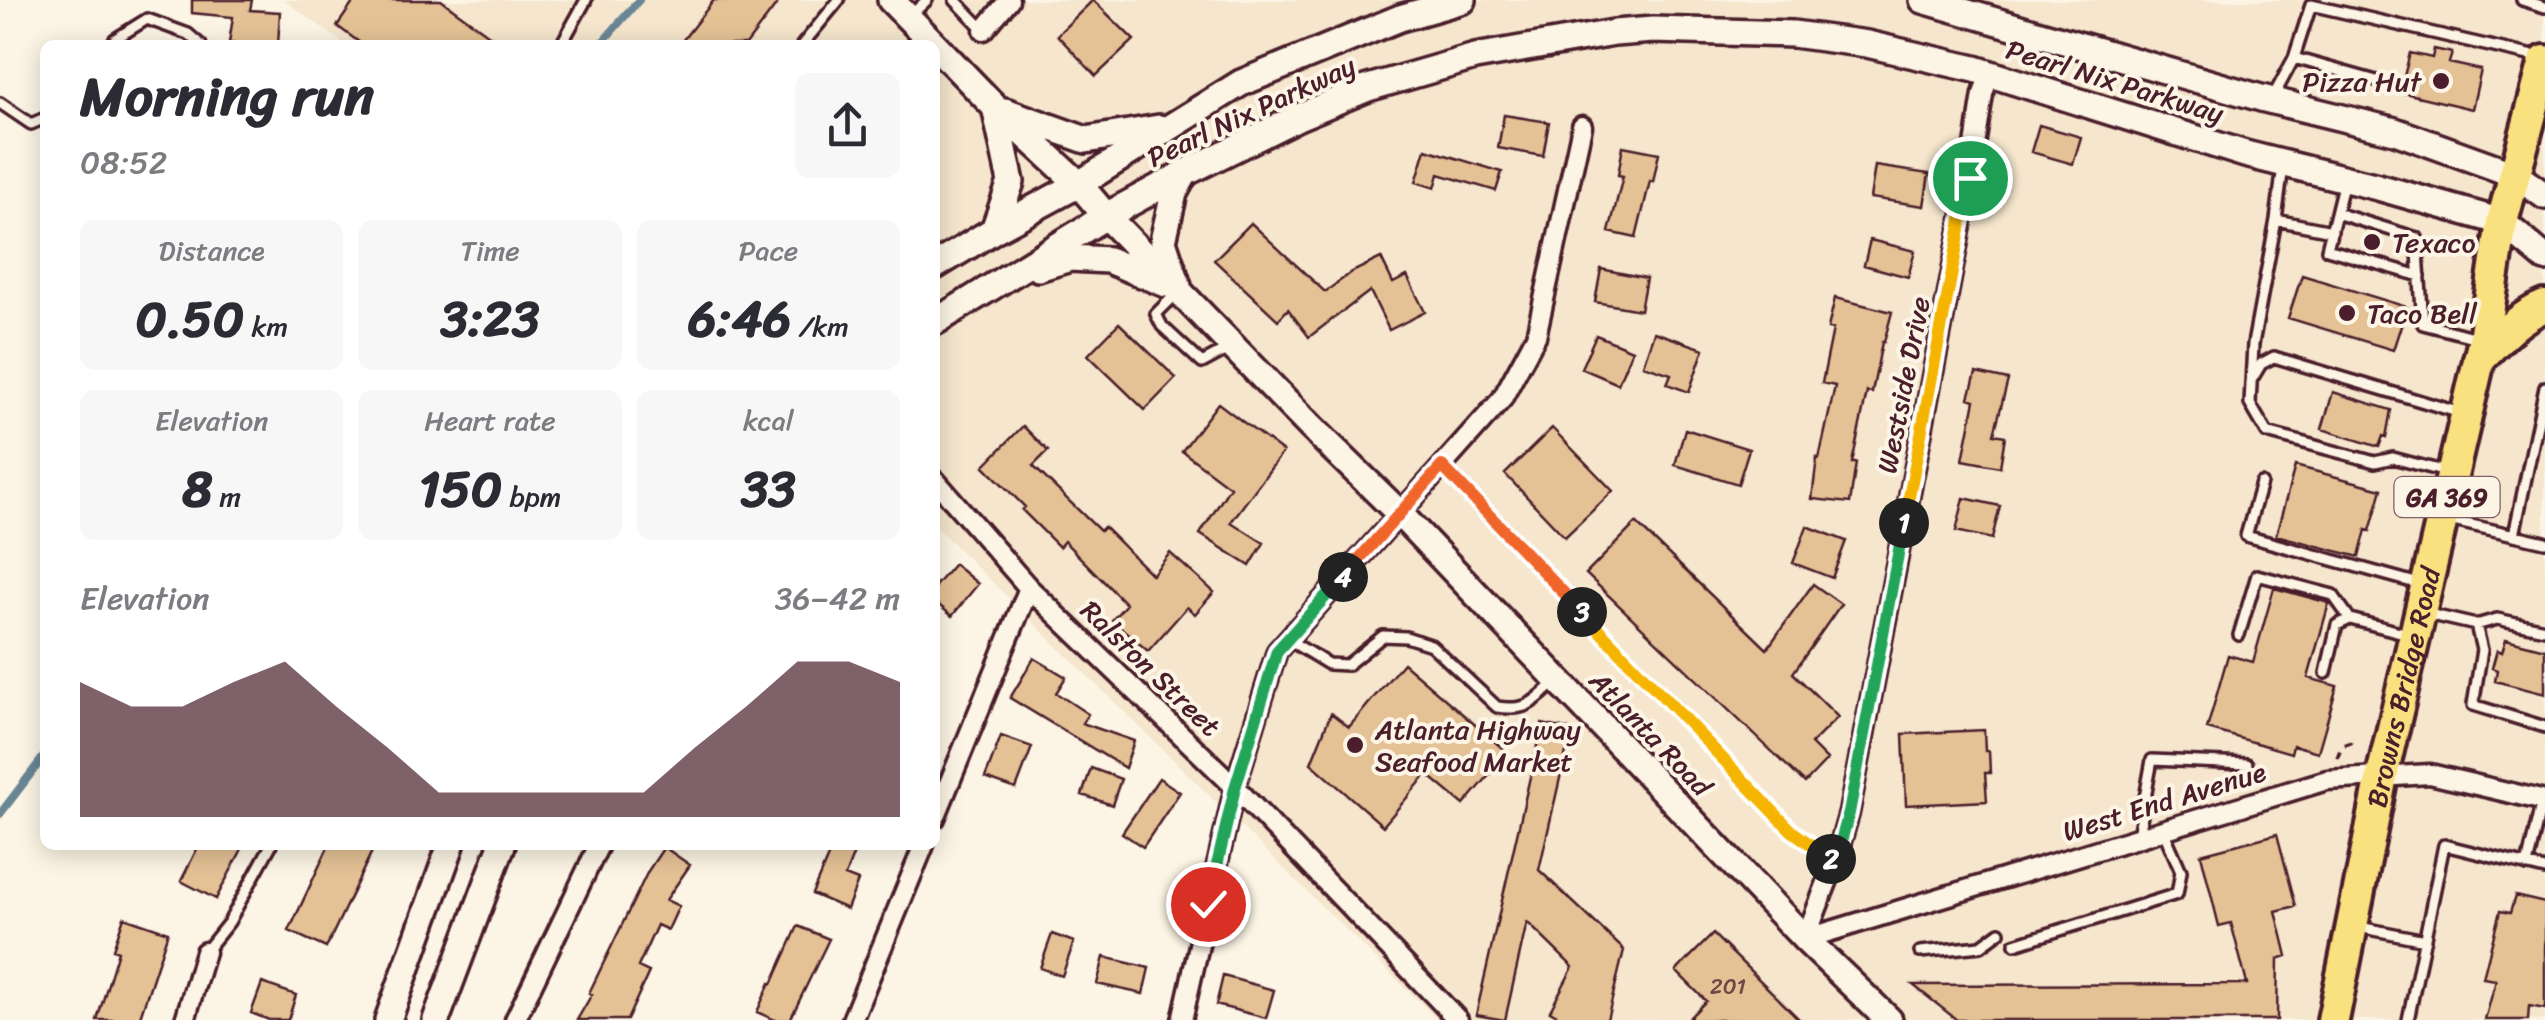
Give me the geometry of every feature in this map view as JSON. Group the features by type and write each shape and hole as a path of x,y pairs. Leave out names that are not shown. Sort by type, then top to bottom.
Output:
{"main road":[{"name":"Pearl Nix Parkway","path":"940,263 1079,184 1241,83 1400,18 1463,0"},
{"name":"Pearl Nix Parkway","path":"1923,0 1990,11 2271,100 2395,131 2514,174 2545,196"},
{"name":"Atlanta Road","path":"909,6 932,40"},
{"name":"Pearl Nix Parkway","path":"940,319 1106,216 1184,173 1298,117 1368,88 1475,57 1653,30 1792,34 1867,44 1990,73 2246,154 2502,222 2545,258"},
{"name":"Atlanta Road","path":"940,50 1079,184 1400,514 1878,1015"},
{"name":"Browns Bridge Road","path":"2333,1020 2382,776 2481,349 2502,222 2545,60"},
{"path":"995,107 1086,140 1169,127"},
{"path":"994,230 1011,182 995,107"},
{"path":"1180,290 1163,241 1174,193 1184,173"},
{"path":"1011,276 1070,258 1108,260 1180,290"},
{"path":"2481,349 2531,311 2545,306"},
{"path":"388,1020 449,850"},
{"path":"436,1020 500,850"}],"street":[{"path":"984,30 1009,0"},
{"name":"Westside Drive","path":"1806,939 1849,813 1990,73"},
{"path":"1182,1020 1235,788 1277,651 1502,399 1536,336 1582,126"},
{"name":"Ralston Street","path":"940,486 1029,588 1235,788 1458,1020"},
{"path":"940,806 1029,588"},
{"name":"West End Avenue","path":"1806,939 2328,780 2430,774 2543,801"},
{"path":"515,1020 597,850"},
{"path":"852,1020 922,850"},
{"path":"184,1020 205,952"}],"lane":[{"path":"564,40 586,0"},
{"path":"806,40 839,0"},
{"path":"955,0 984,30"},
{"path":"2522,0 2545,7"},
{"path":"2271,100 2294,58 2311,5 2545,60"},
{"path":"114,40 147,19 195,40"},
{"path":"2294,58 2380,82"},
{"path":"0,103 31,124 40,120"},
{"path":"2283,163 2252,344 2250,404 2267,433 2375,462 2393,458 2452,474"},
{"path":"2345,178 2327,248 2420,276"},
{"path":"2336,213 2416,238 2423,324 2481,349"},
{"path":"2276,220 2332,230"},
{"path":"1180,290 1156,314 1162,326 1202,363 1233,346"},
{"path":"2251,382 2261,364 2274,358 2466,415"},
{"path":"2514,535 2545,387"},
{"path":"1442,466 1792,831 1835,862"},
{"path":"2261,483 2246,536 2420,612 2476,625 2497,619 2545,630"},
{"path":"2442,519 2545,542"},
{"path":"2239,635 2258,575 2334,595 2350,619"},
{"path":"2326,673 2337,625 2350,619 2420,612"},
{"path":"2476,625 2482,650 2472,705 2545,728"},
{"path":"1287,639 1328,664 1347,666 1384,636 1406,636 1431,645 1498,707 1523,708 1558,680"},
{"path":"2138,836 2152,760 2247,764"},
{"path":"2526,866 2543,801"},
{"path":"2015,944 2176,894 2181,871 2163,829"},
{"path":"2408,1020 2444,845 2545,870"},
{"path":"205,952 229,922 269,850"},
{"path":"2353,926 2425,940"},
{"path":"1920,952 1981,946 2000,932"}],"path":[{"path":"2337,758 2342,746 2355,742"}],"shaded area":[{"path":"284,0 2545,0 2545,1020 1438,1020 940,531 940,40 339,40"}],"building":[{"path":"192,0 252,0 250,10 280,12 278,40 229,40 233,17 192,13"},
{"path":"355,0 441,0 496,40 356,40 337,26"},
{"path":"714,0 780,0 750,40 683,40"},
{"path":"1093,0 1134,40 1096,76 1057,35"},
{"name":"Pizza Hut","path":"2434,49 2452,53 2449,63 2481,70 2472,109 2400,92 2410,53 2432,58"},
{"path":"1504,115 1549,122 1543,156 1498,148"},
{"path":"2039,125 2081,137 2073,164 2031,152"},
{"path":"1623,146 1659,153 1636,238 1609,232 1623,176 1618,175"},
{"path":"1426,149 1502,172 1496,191 1439,174 1435,188 1416,182"},
{"path":"1875,166 1929,174 1924,206 1870,198"},
{"path":"1251,223 1325,292 1352,272 1381,258 1393,283 1407,276 1425,312 1389,330 1370,291 1309,337 1288,309 1278,320 1214,260"},
{"path":"1870,240 1915,251 1908,277 1864,265"},
{"path":"1601,269 1646,278 1640,310 1595,302"},
{"name":"Taco Bell","path":"2302,275 2407,307 2393,350 2288,318"},
{"path":"1835,298 1892,312 1872,393 1867,392 1852,463 1856,463 1850,503 1812,499 1817,458 1835,386 1822,383"},
{"path":"1119,323 1176,378 1145,410 1088,355"},
{"path":"1654,332 1704,349 1689,392 1667,384 1671,374 1643,365"},
{"path":"1596,335 1632,350 1618,384 1581,368"},
{"path":"1976,373 2008,380 1994,434 2005,436 2000,467 1963,460 1975,400 1969,398"},
{"path":"2333,392 2391,410 2386,437 2383,436 2379,447 2322,429"},
{"path":"1218,403 1283,452 1231,522 1264,543 1250,566 1200,534 1230,487 1182,451"},
{"path":"1023,426 1048,451 1033,466 1100,531 1104,527 1152,575 1170,553 1214,592 1195,614 1187,607 1148,651 1112,620 1126,604 1064,541 1059,547 984,466"},
{"path":"1552,428 1613,491 1565,537 1505,474"},
{"path":"1685,429 1749,449 1738,484 1675,465"},
{"path":"2295,466 2382,489 2359,557 2276,535"},
{"path":"1964,498 2000,506 1992,539 1956,531"},
{"path":"1636,523 1767,649 1813,584 1841,604 1793,673 1838,717 1811,744 1827,760 1805,783 1586,574"},
{"path":"1807,526 1846,541 1832,578 1793,563"},
{"path":"954,564 978,584 952,616 940,606 940,580"},
{"path":"2274,588 2329,603 2308,678 2337,686 2318,752 2293,745 2291,753 2207,729 2228,655 2253,662"},
{"path":"2506,639 2545,649 2545,694 2495,681 2497,670 2492,668 2497,650 2502,652"},
{"path":"1034,658 1066,677 1056,693 1088,714 1082,723 1134,741 1125,768 1010,698"},
{"path":"1403,663 1508,753 1464,805 1427,774 1383,826 1311,763 1331,713 1349,727"},
{"path":"1542,724 1571,730 1539,870 1624,950 1607,1020 1566,1020 1550,1011 1573,967 1527,922 1505,1020 1476,1015"},
{"path":"1984,730 1990,773 1985,773 1987,801 1906,805 1903,734"},
{"path":"1001,736 1032,747 1016,789 985,778"},
{"path":"1091,768 1121,779 1112,805 1082,795"},
{"path":"1159,778 1180,792 1143,847 1122,833"},
{"path":"2277,834 2296,906 2276,911 2287,956 2278,959 2277,1020 1957,1020 1913,985 2247,984 2231,923 2219,926 2201,854"},
{"path":"196,850 241,850 216,899 181,881"},
{"path":"327,850 373,850 326,948 289,931"},
{"path":"662,850 690,865 666,900 679,906 668,930 657,925 638,967 649,972 627,1020 577,1020 592,994 589,993"},
{"path":"831,850 855,850 845,876 858,881 847,909 812,894"},
{"path":"2515,896 2545,903 2545,1009 2529,1006 2528,1020 2485,1020 2496,980 2483,978 2500,911 2510,913"},
{"path":"124,917 168,932 139,1020 97,1020 118,951 113,949"},
{"path":"798,926 829,939 790,1020 775,1020 757,1012"},
{"path":"1052,934 1074,942 1062,976 1040,968"},
{"path":"1713,934 1800,1020 1687,1020 1706,1001 1676,971"},
{"path":"1104,957 1149,968 1143,994 1097,984"},
{"path":"1223,976 1274,990 1266,1018 1216,1005"},
{"path":"262,983 296,995 288,1020 269,1020 251,1013"}],"waterway":[{"path":"604,40 639,0"},
{"path":"0,814 40,762"}],"place":[{"name":"Pizza Hut","path":"2441,81"},
{"name":"Texaco","path":"2372,242"},
{"name":"Taco Bell","path":"2347,313"},
{"name":"Atlanta Highway Seafood Market","path":"1355,745"}],"route":[{"path":"1208,904 1235,788 1277,651 1442,466 1792,831 1835,862 1849,813 1970,178"}]}
